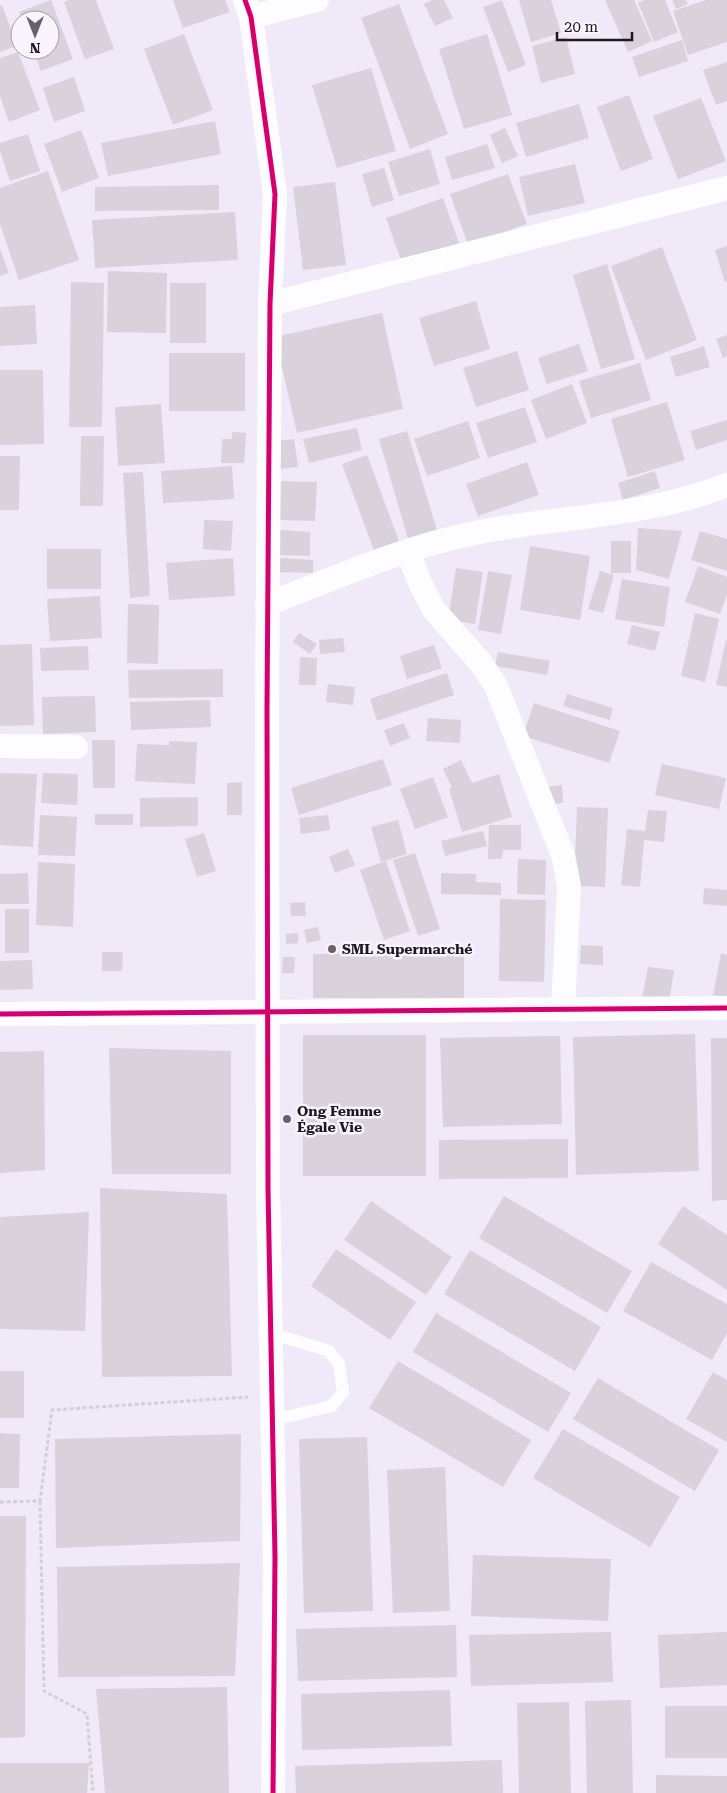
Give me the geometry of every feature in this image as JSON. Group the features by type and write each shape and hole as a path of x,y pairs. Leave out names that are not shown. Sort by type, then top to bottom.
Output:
{"street":[{"path":"273,1793 275,1557 273,1396 270,1333 268,604 270,304 275,194 248,8 317,0"},
{"path":"270,304 727,188"},
{"path":"268,604 408,552 455,537 506,527 655,508 693,499 727,485"},
{"path":"408,552 420,583 434,610 480,662 494,684 564,855 569,886 564,1010"},
{"path":"0,746 76,747"},
{"path":"0,1014 727,1008"}],"lane":[{"path":"270,1333 329,1351 339,1364 343,1392 332,1406 273,1420"}],"path":[{"path":"92,1793 87,1714 44,1691 40,1501 52,1410 273,1396"},
{"path":"0,1502 40,1501"}],"building":[{"path":"51,0 55,10 24,10"},
{"path":"69,0 96,0 114,49 85,59 64,2"},
{"path":"173,0 225,0 230,12 183,28"},
{"path":"432,0 444,0 453,18 435,26 424,4"},
{"path":"502,0 526,65 508,72 483,7"},
{"path":"519,0 551,0 561,33 531,42"},
{"path":"605,0 634,0 652,41 628,52"},
{"path":"644,0 665,0 678,32 654,42 638,3"},
{"path":"672,0 686,0 688,4 676,9"},
{"path":"706,0 727,0 727,42 688,55 673,11"},
{"path":"399,4 448,134 410,149 361,18"},
{"path":"2,5 10,27 10,48 0,52 0,6"},
{"path":"60,24 73,59 41,71 37,60 60,60"},
{"path":"184,34 213,110 173,125 144,49"},
{"path":"487,34 512,115 464,129 439,49"},
{"path":"566,37 575,74 541,83 532,46"},
{"path":"682,40 688,61 639,77 632,57"},
{"path":"10,55 10,60 21,60 40,110 9,122 0,96 0,58"},
{"path":"727,62 727,101 716,105 703,70"},
{"path":"371,68 396,151 337,168 312,85"},
{"path":"74,77 85,111 54,122 43,88"},
{"path":"629,95 653,159 621,171 597,107"},
{"path":"701,98 726,161 678,179 653,116"},
{"path":"579,104 589,138 526,157 516,123"},
{"path":"215,121 221,154 108,176 101,143"},
{"path":"505,128 518,156 502,163 490,135"},
{"path":"81,130 99,178 62,192 44,144"},
{"path":"28,134 40,171 10,181 0,151 0,143"},
{"path":"487,144 495,168 452,180 445,157"},
{"path":"430,149 440,184 399,196 388,162"},
{"path":"575,164 585,203 528,216 519,177"},
{"path":"384,168 394,200 372,207 362,174"},
{"path":"48,171 79,260 19,280 0,224 0,188"},
{"path":"508,174 527,224 468,245 450,194"},
{"path":"335,182 346,265 303,270 293,187"},
{"path":"219,185 219,210 95,211 95,187"},
{"path":"443,198 459,243 402,263 386,218"},
{"path":"235,212 238,260 95,268 92,220"},
{"path":"727,246 727,282 725,282 715,250"},
{"path":"662,247 697,340 646,360 611,266"},
{"path":"0,249 9,273 0,276"},
{"path":"607,264 635,359 601,369 573,275"},
{"path":"108,271 167,273 166,333 107,332"},
{"path":"71,282 104,283 102,427 69,427"},
{"path":"170,283 206,283 206,343 170,343"},
{"path":"476,301 490,349 434,366 419,318"},
{"path":"35,305 37,344 0,346 0,307"},
{"path":"382,313 403,409 297,433 275,337"},
{"path":"727,335 727,356 723,358 716,339"},
{"path":"579,344 588,371 547,384 538,358"},
{"path":"704,346 710,367 676,377 670,357"},
{"path":"517,351 529,390 476,407 463,368"},
{"path":"169,353 245,353 245,411 169,411"},
{"path":"640,363 651,400 591,418 579,381"},
{"path":"0,370 43,370 44,444 0,445"},
{"path":"572,384 587,423 546,439 531,400"},
{"path":"667,402 685,460 628,477 611,419"},
{"path":"161,404 165,463 118,466 115,407"},
{"path":"525,407 537,442 488,458 476,423"},
{"path":"727,420 727,440 696,450 690,431"},
{"path":"468,421 480,458 427,476 414,439"},
{"path":"357,428 362,450 309,463 303,439"},
{"path":"407,431 437,530 408,539 379,439"},
{"path":"232,432 246,433 244,463 221,463 222,439 232,439"},
{"path":"81,436 104,436 103,506 80,506"},
{"path":"294,439 298,467 279,469 277,441"},
{"path":"367,455 400,544 375,553 342,464"},
{"path":"0,456 20,456 19,510 0,510"},
{"path":"527,462 539,495 478,516 466,484"},
{"path":"232,466 234,499 163,503 161,471"},
{"path":"655,471 660,488 623,500 618,483"},
{"path":"143,472 150,596 130,598 123,473"},
{"path":"281,481 317,482 315,521 279,520"},
{"path":"204,520 233,521 231,551 203,549"},
{"path":"638,528 682,531 669,579 636,570"},
{"path":"280,530 310,532 310,556 279,555"},
{"path":"700,531 727,539 727,571 691,560"},
{"path":"611,541 631,541 631,573 611,573"},
{"path":"530,546 590,556 580,620 520,610"},
{"path":"47,549 101,549 101,589 47,589"},
{"path":"233,558 235,596 169,600 166,563"},
{"path":"279,558 313,560 313,573 279,572"},
{"path":"698,566 727,577 727,594 720,614 685,602"},
{"path":"456,568 483,572 475,624 448,620"},
{"path":"488,571 512,575 501,634 478,630"},
{"path":"600,571 614,575 603,613 588,609"},
{"path":"622,579 670,587 664,627 615,619"},
{"path":"100,596 102,638 50,641 47,599"},
{"path":"128,604 159,605 158,664 127,663"},
{"path":"695,613 719,619 705,682 681,676"},
{"path":"632,625 660,632 655,651 627,644"},
{"path":"299,633 317,644 310,654 293,642"},
{"path":"343,638 345,652 320,654 319,640"},
{"path":"727,641 727,687 716,685"},
{"path":"32,644 34,725 0,726 0,645"},
{"path":"434,645 442,668 407,679 400,656"},
{"path":"88,646 89,670 41,671 40,648"},
{"path":"498,652 550,661 547,675 495,666"},
{"path":"300,657 317,658 316,685 299,685"},
{"path":"223,669 223,697 129,698 128,670"},
{"path":"447,673 454,695 377,721 370,699"},
{"path":"328,684 355,687 353,705 326,702"},
{"path":"567,694 613,708 610,720 563,706"},
{"path":"95,696 96,732 43,734 42,697"},
{"path":"210,700 211,727 131,730 130,702"},
{"path":"534,703 620,731 609,763 523,736"},
{"path":"428,718 461,720 460,743 426,741"},
{"path":"404,723 410,738 390,746 384,730"},
{"path":"92,740 115,740 115,788 93,788"},
{"path":"169,741 197,742 195,784 135,781 137,744 169,745"},
{"path":"383,759 392,785 299,815 291,788"},
{"path":"461,760 472,783 499,774 512,817 462,832 449,789 452,788 443,769"},
{"path":"662,764 726,778 719,809 655,795"},
{"path":"0,773 37,774 33,847 0,845"},
{"path":"43,773 78,774 77,805 41,803"},
{"path":"433,777 448,817 415,829 400,789"},
{"path":"242,782 242,815 227,815 227,783"},
{"path":"562,785 563,803 544,805 543,787"},
{"path":"198,797 198,826 140,827 140,798"},
{"path":"577,807 608,808 605,887 574,886"},
{"path":"648,810 667,811 664,842 644,840 640,887 621,885 627,829 645,831"},
{"path":"95,814 133,814 133,825 95,825"},
{"path":"40,815 77,817 75,856 38,855"},
{"path":"328,815 330,830 301,834 299,818"},
{"path":"398,820 407,854 381,862 371,827"},
{"path":"489,825 521,825 521,850 503,850 502,859 488,859"},
{"path":"483,831 487,846 445,856 441,841"},
{"path":"204,833 216,871 197,877 185,839"},
{"path":"348,849 355,865 335,873 329,857"},
{"path":"415,853 440,929 418,936 393,860"},
{"path":"518,859 546,860 545,895 517,894"},
{"path":"386,861 410,931 384,940 360,870"},
{"path":"38,862 75,864 73,927 36,925"},
{"path":"28,873 29,904 0,904 0,874"},
{"path":"441,873 476,874 476,882 501,883 501,895 441,894"},
{"path":"704,888 727,890 727,906 703,904"},
{"path":"500,899 546,900 544,982 499,981"},
{"path":"305,902 306,916 291,916 290,903"},
{"path":"5,909 29,909 29,953 5,953"},
{"path":"318,927 321,940 307,943 304,930"},
{"path":"298,933 298,943 286,944 286,934"},
{"path":"581,945 603,946 603,965 580,964"},
{"path":"102,952 123,952 122,971 102,971"},
{"path":"721,953 727,955 727,998 713,995"},
{"path":"313,954 464,954 464,998 313,998"},
{"path":"283,957 295,957 294,973 282,973"},
{"path":"32,960 33,989 0,990 0,961"},
{"path":"648,967 674,970 669,1003 642,999"},
{"path":"695,1034 699,1171 576,1175 573,1037"},
{"path":"303,1035 426,1035 426,1176 303,1176"},
{"path":"560,1036 562,1124 443,1127 440,1038"},
{"path":"711,1038 727,1038 727,1200 712,1201"},
{"path":"109,1048 231,1051 231,1174 112,1174"},
{"path":"44,1051 45,1170 0,1173 0,1052"},
{"path":"568,1139 568,1178 439,1179 439,1140"},
{"path":"100,1188 227,1194 232,1376 102,1377"},
{"path":"504,1196 632,1271 607,1313 479,1238"},
{"path":"371,1201 452,1257 426,1295 344,1240"},
{"path":"683,1206 727,1235 727,1290 658,1244"},
{"path":"89,1212 85,1331 0,1329 0,1217"},
{"path":"336,1249 416,1302 390,1340 311,1286"},
{"path":"470,1250 601,1327 575,1371 444,1294"},
{"path":"651,1262 727,1304 727,1333 712,1360 623,1311"},
{"path":"436,1313 571,1393 548,1432 413,1352"},
{"path":"398,1361 531,1440 503,1487 369,1408"},
{"path":"0,1371 24,1371 24,1418 0,1418"},
{"path":"713,1372 727,1380 727,1442 686,1419"},
{"path":"598,1378 719,1450 695,1491 573,1419"},
{"path":"563,1429 680,1497 650,1547 533,1478"},
{"path":"0,1433 20,1434 19,1488 0,1488"},
{"path":"241,1434 240,1541 56,1548 55,1439"},
{"path":"367,1437 373,1611 304,1613 299,1439"},
{"path":"445,1467 450,1611 393,1613 387,1470"},
{"path":"0,1516 26,1516 25,1737 0,1738"},
{"path":"473,1555 611,1559 608,1621 471,1616"},
{"path":"240,1563 235,1676 58,1677 57,1567"},
{"path":"456,1625 457,1677 298,1681 296,1629"},
{"path":"611,1632 613,1682 471,1686 469,1635"},
{"path":"727,1632 727,1685 660,1688 658,1635"},
{"path":"227,1687 229,1793 105,1793 96,1689"},
{"path":"450,1690 452,1746 302,1750 301,1694"},
{"path":"631,1700 633,1793 587,1793 585,1701"},
{"path":"569,1702 571,1793 519,1793 517,1703"},
{"path":"665,1706 727,1706 727,1758 665,1758"},
{"path":"502,1760 503,1793 296,1793 295,1766"},
{"path":"0,1763 89,1763 87,1793 0,1793"},
{"path":"656,1775 727,1776 727,1793 656,1793"}],"cycle path":[{"path":"245,0 251,17 275,194 270,304 267,709 268,1188 275,1557 273,1793"},
{"path":"0,1014 727,1008"}],"place":[{"name":"SML Supermarché","path":"332,949"},
{"name":"Ong Femme Égale Vie","path":"287,1119"}]}
